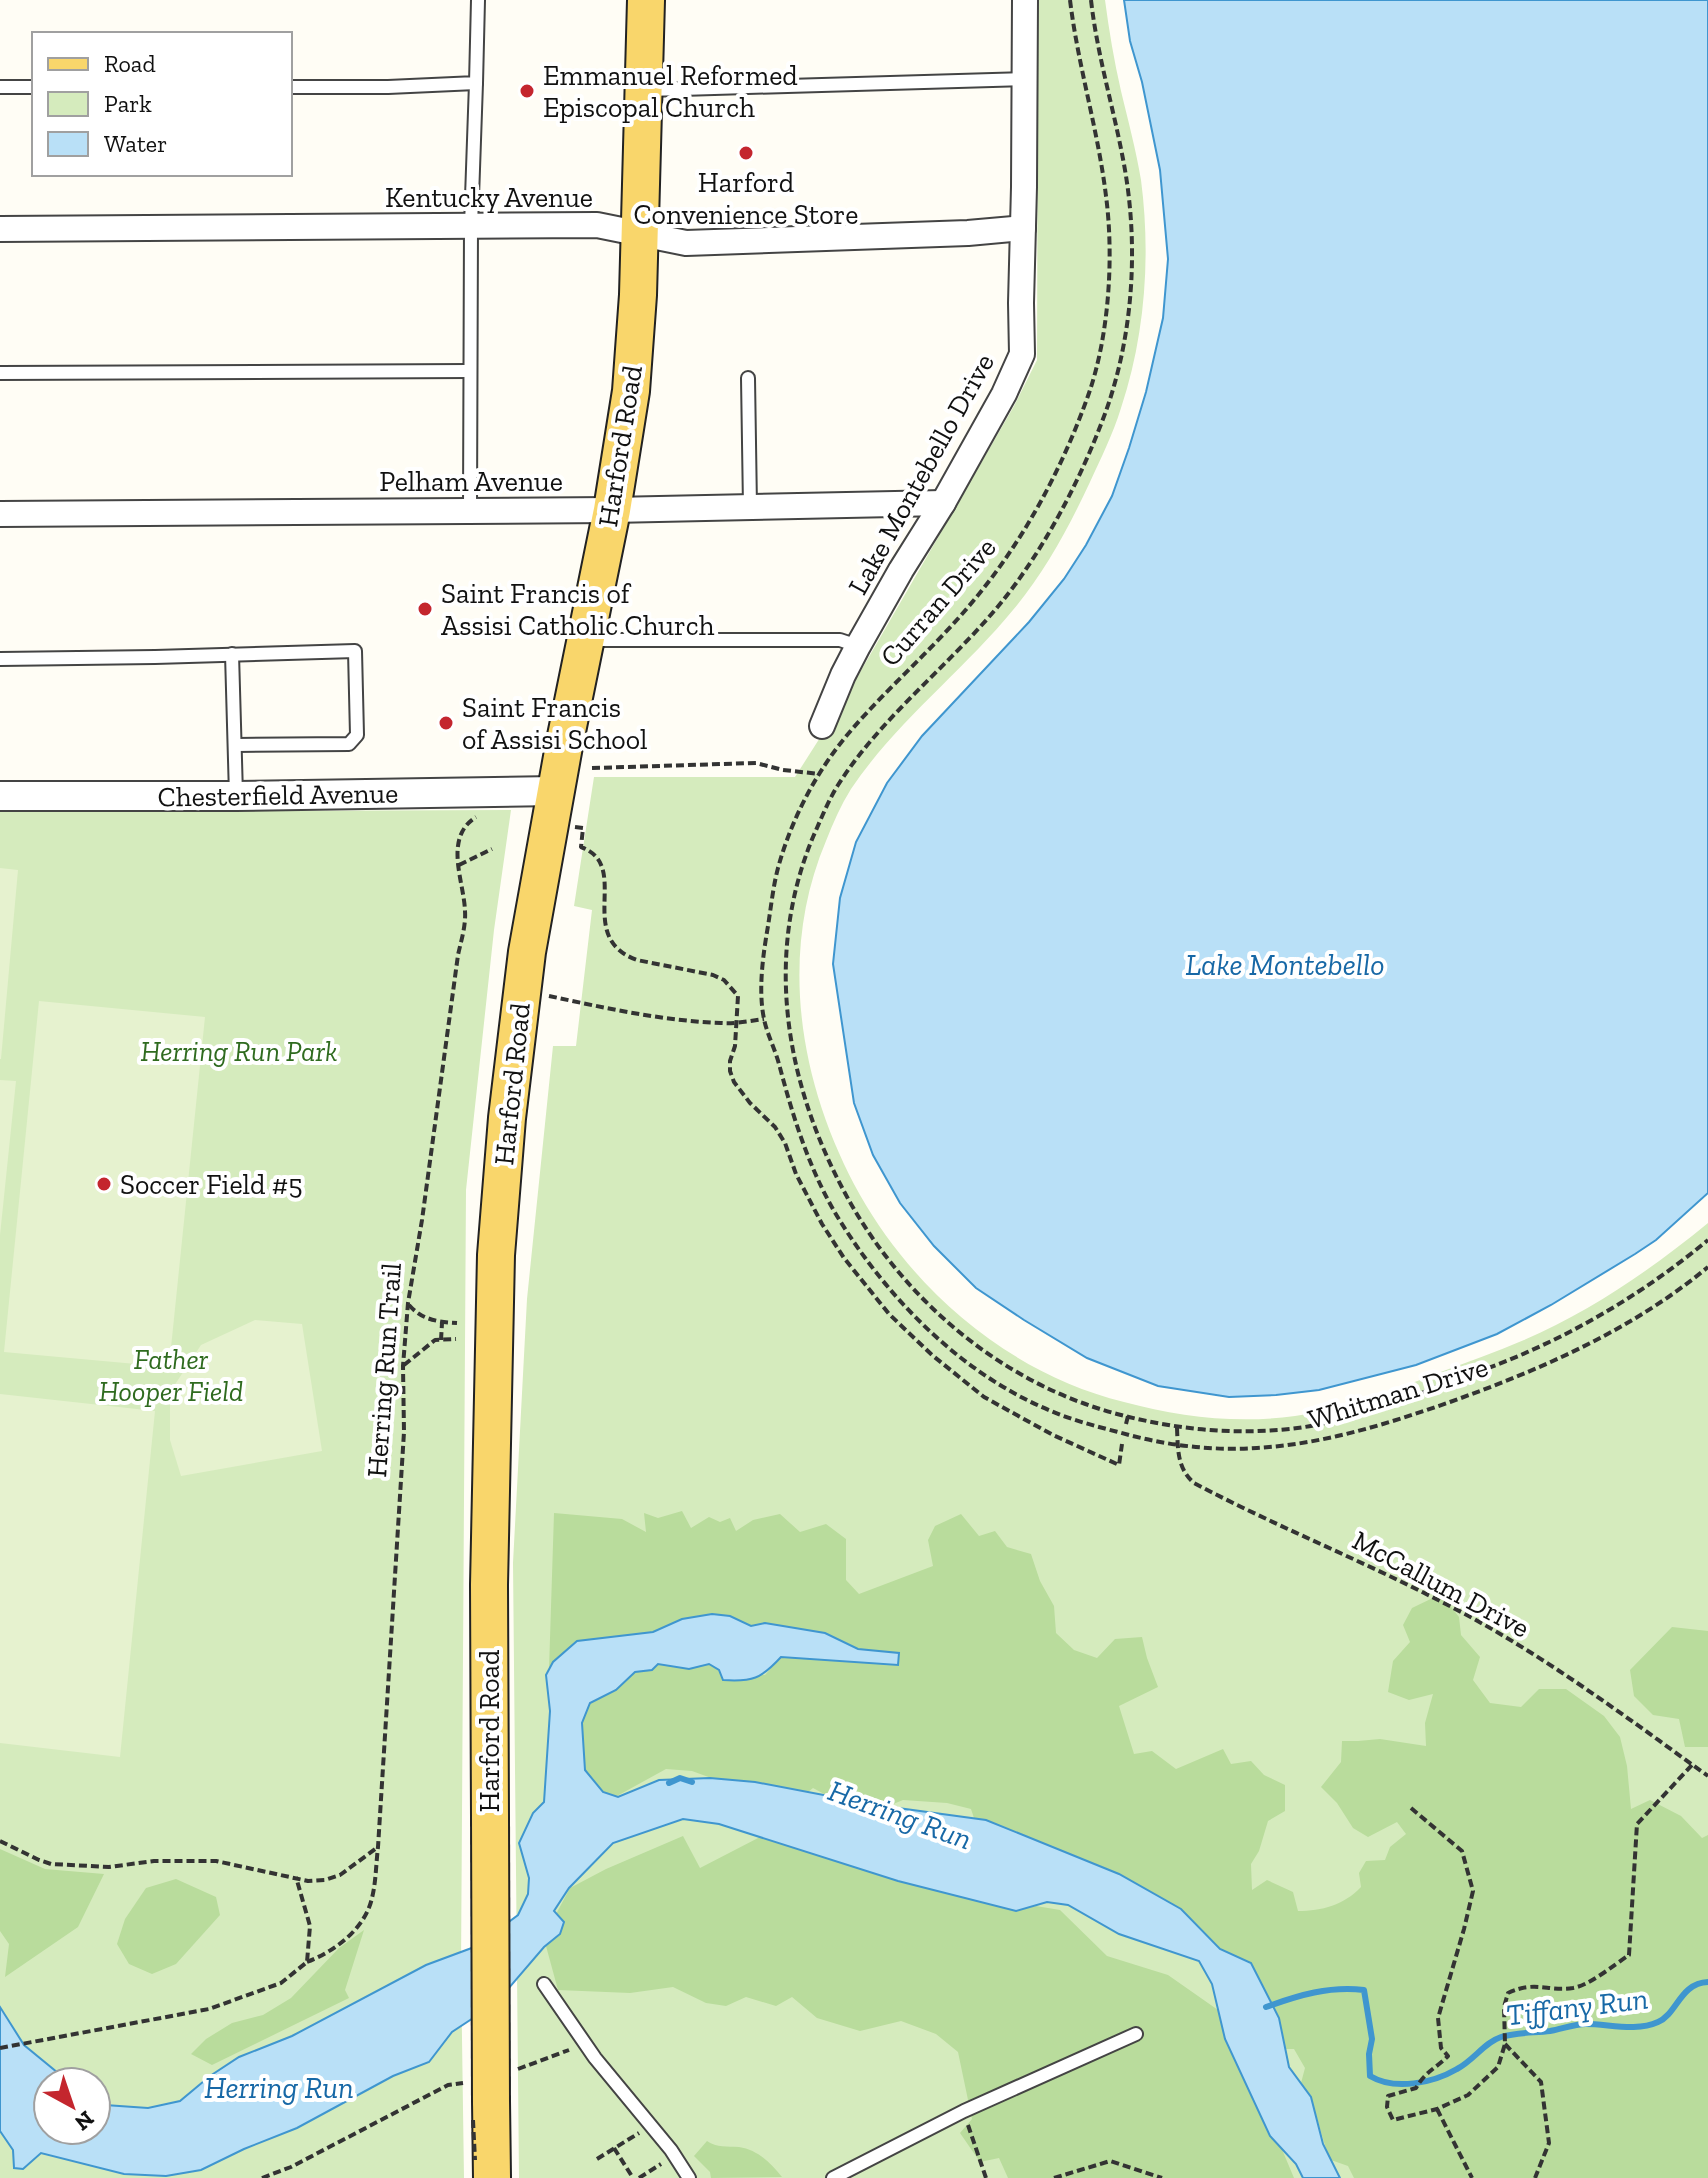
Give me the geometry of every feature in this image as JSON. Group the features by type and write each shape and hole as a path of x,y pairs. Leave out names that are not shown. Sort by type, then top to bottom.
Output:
{"main road":[{"name":"Harford Road","path":"491,2169 489,1585 496,1255 507,1118 522,990 555,791 612,510 631,391 638,295 646,0"}],"street":[{"name":"Lake Montebello Drive","path":"822,726 858,646 943,503 1004,394 1022,354 1025,0"},
{"name":"Kentucky Avenue","path":"0,229 597,225 686,243 968,233 1023,228"},
{"name":"Pelham Avenue","path":"0,514 612,510 943,503"},
{"name":"Chesterfield Avenue","path":"0,796 555,791"}],"lane":[{"path":"470,511 471,226 478,0"},
{"path":"644,90 1024,79"},
{"path":"292,87 476,83"},
{"path":"0,87 32,87"},
{"path":"0,373 470,371"},
{"path":"748,378 750,507"},
{"path":"585,640 840,640 858,646"},
{"path":"0,659 355,651 357,735 349,744 236,745"},
{"path":"232,654 236,796"},
{"path":"544,1984 595,2058 689,2178"},
{"path":"833,2178 964,2111 1136,2034"}],"path":[{"name":"Curran Drive","path":"820,774 863,717 968,607 1013,548 1058,468 1091,387 1105,319 1109,276 1108,203 1070,0"},
{"path":"1091,0 1123,159 1130,213 1128,312 1123,350 1108,406 1062,508 1013,587 989,617 891,718 851,767 827,806 794,894 786,950 790,1035 812,1120 844,1192 882,1252 944,1319 1003,1365 1058,1394 1128,1416 1177,1427 1214,1431 1296,1429 1388,1405 1530,1351 1650,1284 1708,1240"},
{"path":"522,990 630,1012 724,1024 764,1019 762,973 775,880 801,808 820,774 756,763 592,768"},
{"name":"Herring Run Trail","path":"0,2048 209,2009 263,1991 281,1983 307,1962 328,1954 365,1918 372,1898 378,1847 404,1432 403,1366 408,1303 464,928 458,847 465,825 483,815"},
{"path":"583,828 581,847 592,851 603,866 605,926 613,943 628,957 637,960 713,975 724,980 740,999 735,1046 730,1061 734,1082 775,1127 822,1224 844,1258 889,1314 932,1355 984,1397 1053,1435 1119,1465 1122,1444"},
{"path":"458,865 492,849"},
{"name":"Whitman Drive","path":"764,1019 807,1155 829,1201 886,1286 959,1355 992,1379 1039,1405 1124,1434 1213,1449 1257,1448 1337,1437 1494,1386 1600,1339 1653,1307 1708,1267"},
{"path":"408,1303 417,1314 442,1323 457,1323"},
{"path":"441,1340 442,1323"},
{"path":"403,1366 435,1340 456,1339"},
{"path":"1126,1424 1128,1416"},
{"name":"McCallum Drive","path":"1177,1427 1182,1469 1194,1483 1443,1602 1545,1662 1708,1776"},
{"path":"1411,1808 1462,1851 1473,1891 1438,2018 1441,2048 1448,2056 1436,2068 1425,2073 1416,2088 1388,2096 1387,2107 1393,2120 1437,2109 1468,2095 1498,2067 1505,2044 1504,2007 1508,1993 1524,1986 1574,1988 1601,1975 1629,1955 1637,1824 1692,1765"},
{"path":"0,1841 51,1864 109,1867 154,1861 216,1861 308,1881 340,1875 378,1847"},
{"path":"296,1877 310,1926 307,1962"},
{"path":"1505,2044 1541,2082 1549,2143 1535,2178"},
{"path":"521,2068 568,2050 595,2058"},
{"path":"262,2178 291,2167 422,2099"},
{"path":"1437,2109 1472,2178"},
{"path":"964,2111 986,2178"},
{"path":"597,2159 651,2126"},
{"path":"614,2148 633,2178"},
{"path":"639,2178 674,2155"},
{"path":"1054,2178 1110,2161 1162,2178"}],"green space":[{"path":"1038,0 1105,0 1116,68 1139,169 1144,209 1144,296 1136,353 1111,437 1074,516 1046,565 993,633 888,741 847,795 837,814 811,885 802,930 799,976 802,1021 822,1110 839,1154 883,1231 910,1266 971,1326 1006,1351 1083,1389 1124,1402 1187,1415 1230,1419 1295,1416 1350,1404 1403,1386 1549,1329 1643,1273 1708,1223 1708,2178 519,2178 513,1563 527,1299 553,1046 576,1046 592,910 574,906 594,777 795,777 844,700 1014,406 1037,360"},
{"name":"Herring Run Park","path":"511,810 494,930 466,1190 461,1968 464,2178 0,2178 0,812"},
{"path":"0,868 18,870 1,1059 0,1059"},
{"name":"Soccer Field #5","path":"39,1001 205,1017 169,1367 4,1352"},
{"path":"0,1080 16,1081 0,1235"},
{"path":"255,1320 302,1324 322,1451 181,1476 170,1440 170,1392 201,1345"},
{"path":"0,1394 155,1411 120,1757 0,1743"},
{"path":"682,1511 691,1528 709,1517 720,1522 730,1518 736,1531 753,1520 780,1514 800,1532 826,1524 846,1539 846,1580 859,1594 933,1566 928,1540 935,1526 961,1514 979,1536 995,1531 1007,1547 1031,1554 1040,1581 1054,1606 1056,1633 1074,1650 1097,1658 1115,1639 1142,1637 1158,1687 1119,1706 1134,1754 1152,1751 1176,1769 1223,1749 1231,1764 1251,1761 1264,1775 1285,1785 1285,1811 1268,1821 1259,1851 1251,1864 1252,1890 1267,1880 1293,1892 1298,1911 1340,1903 1361,1887 1359,1873 1366,1861 1385,1860 1390,1847 1406,1834 1397,1822 1368,1837 1353,1828 1337,1803 1321,1787 1341,1762 1342,1741 1380,1739 1426,1746 1425,1723 1433,1694 1409,1700 1388,1692 1393,1661 1410,1642 1403,1625 1412,1608 1441,1594 1459,1617 1461,1635 1480,1657 1473,1680 1490,1703 1521,1707 1539,1689 1566,1689 1604,1716 1620,1737 1627,1766 1631,1809 1650,1800 1681,1816 1702,1838 1708,1835 1708,2178 1354,2178 1348,2166 1331,2160 1311,2101 1301,2083 1305,2068 1294,2049 1285,2049 1279,2017 1251,1963 1220,1949 1181,1909 986,1820 974,1818 971,1809 947,1803 903,1800 886,1807 826,1795 813,1788 808,1792 666,1769 617,1796 604,1792 585,1770 582,1723 590,1703 616,1690 635,1672 652,1670 658,1664 689,1669 709,1664 719,1670 765,1675 781,1657 898,1665 899,1653 858,1649 825,1633 765,1623 751,1626 730,1616 682,1619 653,1632 577,1641 549,1670 554,1513 622,1519 646,1532 644,1513 658,1518"},
{"path":"1672,1627 1708,1631 1708,1747 1685,1747 1679,1719 1653,1715 1634,1696 1630,1670"},
{"path":"683,1836 700,1868 760,1837 898,1881 1015,1911 1036,1906 1060,1910 1107,1956 1168,1975 1218,2010 1225,2039 1294,2178 1008,2178 999,2158 980,2162 960,2133 972,2119 958,2052 936,2034 901,2021 860,2031 817,2018 792,1997 776,2006 746,1997 726,2006 706,2003 673,1987 630,1993 558,1990 546,1946 560,1934 564,1922 556,1914 570,1888"},
{"path":"0,1849 45,1869 104,1874 78,1927 5,1977 9,1944 0,1931"},
{"path":"176,1879 216,1897 220,1915 176,1964 152,1974 129,1964 117,1944 125,1919 146,1888"},
{"path":"364,1930 345,1990 349,1998 212,2065 191,2054 206,2039 232,2023 263,2015 291,1998 339,1948"},
{"path":"707,2141 718,2146 752,2151 769,2162 782,2177 711,2178 710,2172 694,2156"}],"water":[{"name":"Lake Montebello","path":"1124,0 1708,0 1708,1193 1656,1240 1551,1305 1497,1334 1416,1365 1319,1390 1229,1397 1158,1386 1087,1358 976,1288 934,1246 900,1203 873,1155 854,1103 833,964 840,898 856,842 887,783 922,736 1029,622 1064,579 1112,496 1146,392 1163,318 1168,259 1160,170 1142,82 1130,41"},
{"name":"Herring Run","path":"712,1614 730,1616 751,1626 765,1623 825,1633 858,1649 899,1653 898,1665 781,1657 762,1674 741,1680 723,1680 719,1670 709,1664 689,1669 658,1664 652,1670 635,1672 616,1690 590,1703 582,1723 585,1770 603,1792 618,1797 659,1780 710,1778 755,1782 876,1805 986,1820 1119,1874 1181,1909 1220,1949 1251,1963 1279,2018 1289,2067 1311,2097 1323,2144 1340,2178 1303,2178 1296,2164 1270,2136 1225,2039 1212,1984 1199,1961 1119,1934 1068,1905 1047,1902 1016,1911 898,1881 719,1824 683,1819 613,1843 569,1888 554,1911 564,1922 560,1934 544,1947 496,2003 452,2032 429,2062 393,2076 297,2128 201,2170 166,2176 124,2174 41,2153 23,2169 14,2168 13,2150 0,2131 0,2007 24,2045 50,2066 32,2066 32,2146 112,2146 112,2105 148,2108 180,2101 239,2057 292,2036 426,1965 477,1946 518,1915 528,1894 529,1878 519,1843 533,1813 544,1802 550,1711 546,1675 553,1662 577,1641 653,1632 682,1619"}],"waterway":[{"name":"Herring Run","path":"669,1783 680,1778 692,1782"},
{"name":"Tiffany Run","path":"1266,2007 1314,1992 1364,1990 1372,2039 1370,2076 1380,2081 1402,2084 1447,2074 1463,2066 1495,2039 1507,2035 1582,2024 1650,2025 1670,2013 1691,1988 1708,1982"}],"place":[{"name":"Emmanuel Reformed Episcopal Church","path":"527,91"},
{"name":"Harford Convenience Store","path":"746,153"},
{"name":"Saint Francis of Assisi Catholic Church","path":"425,609"},
{"name":"Saint Francis of Assisi School","path":"446,723"},
{"name":"Soccer Field #5","path":"104,1184"}],"park label":[{"name":"Father Hooper Field","path":"171,1375"}]}
